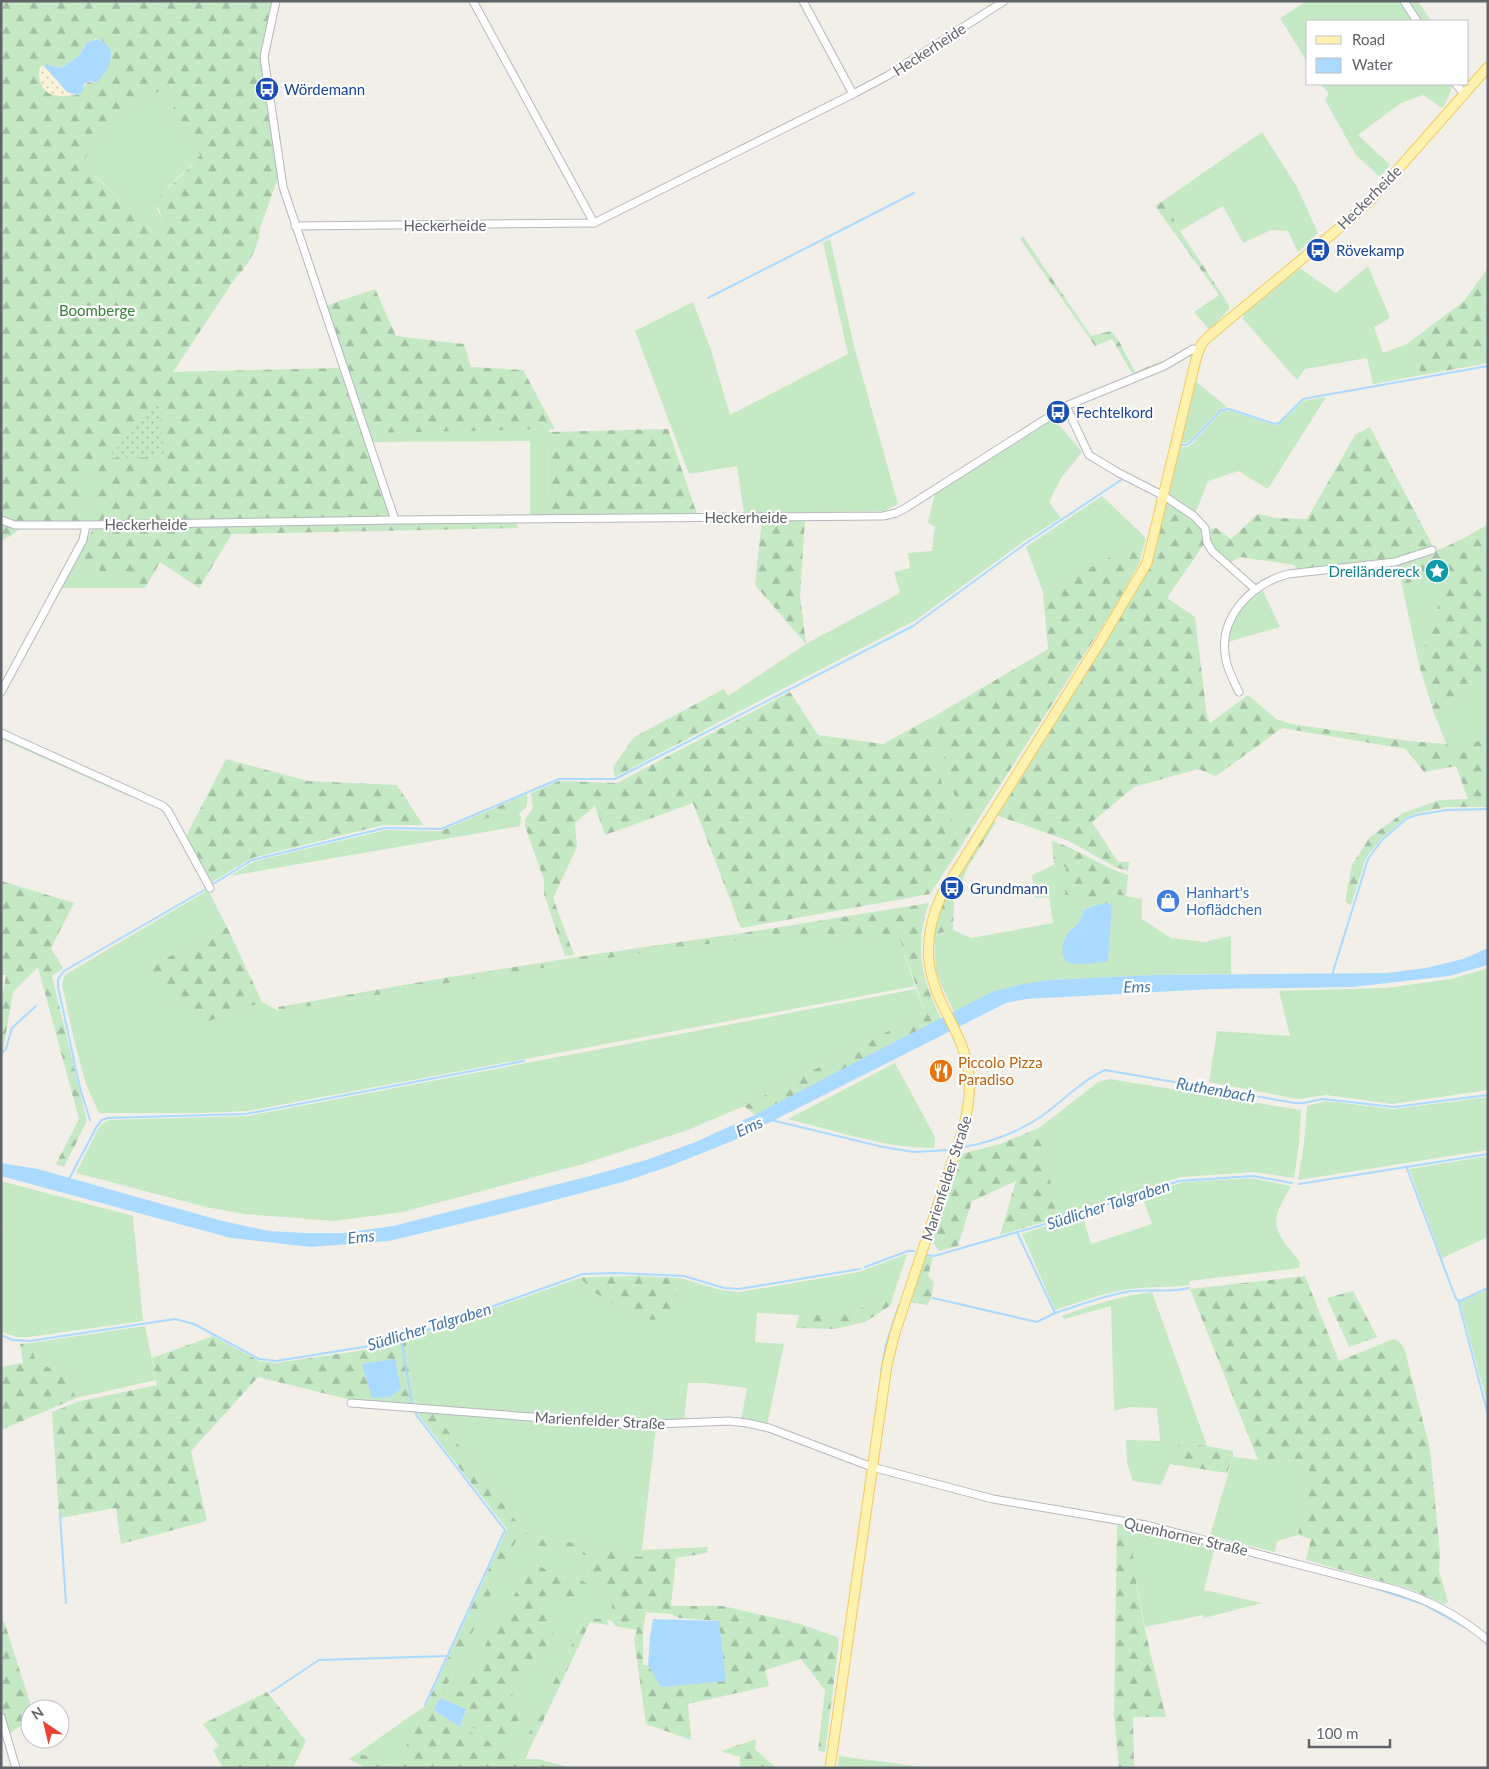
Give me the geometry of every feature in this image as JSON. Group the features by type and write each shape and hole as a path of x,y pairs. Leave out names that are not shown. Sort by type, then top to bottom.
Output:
{"main road":[{"name":"Heckerheide","path":"990,817 1100,642 1147,563 1198,350 1208,337 1370,201 1488,67"},
{"name":"Marienfelder Straße","path":"830,1768 890,1347 948,1175 969,1106 968,1069 957,1034 945,1011 930,972 928,950 931,923 942,894 990,817"}],"street":[{"path":"276,1 264,57 283,187 396,520"},
{"path":"473,1 594,223"},
{"path":"803,1 853,94"},
{"name":"Heckerheide","path":"295,226 594,223 887,76 1004,1"},
{"path":"1404,1 1416,20"},
{"path":"1457,85 1464,94"},
{"name":"Heckerheide","path":"1,692 83,540 86,525 883,516 904,509 1066,406 1164,366 1193,349 1198,350"},
{"path":"1066,406 1089,455 1164,496 1198,521 1205,528 1207,542 1212,551 1255,589"},
{"path":"1,520 15,525 86,525"},
{"path":"1239,692 1225,659 1225,637 1232,616 1241,602 1255,589 1279,576 1288,574 1395,562 1432,550"},
{"path":"1,733 163,806 168,811 210,888"},
{"name":"Marienfelder Straße","path":"351,1402 635,1425 729,1421 747,1423 769,1428 872,1467"},
{"name":"Quenhorner Straße","path":"872,1467 993,1499 1146,1525 1389,1588 1425,1600 1450,1612 1471,1625 1488,1640"},
{"path":"1,1717 16,1768"}],"green space":[{"name":"Boomberge","path":"1,1 274,1 262,56 279,175 252,255 173,372 340,368 393,522 516,522 518,528 232,534 199,588 160,562 145,588 75,561 97,521 97,477 84,476 79,521 26,521 21,524 17,531 1,541","holes":["95,39 104,42 111,57 96,83 88,82 77,95 66,96 41,66 47,65 61,68 79,56 84,45","161,91 166,99 171,100 174,106 172,112 174,124 190,137 200,155 159,197 156,202 163,220 161,227 151,231 141,218 94,176 83,176 79,172 92,143 103,128 118,115 154,93"]},
{"path":"1307,1 1418,1 1430,20 1306,20 1306,60 1280,18"},
{"path":"1322,85 1454,85 1442,108 1423,95 1401,103 1358,135 1390,165 1380,177 1356,155 1325,100 1329,94"},
{"path":"161,91 166,99 171,100 174,106 172,112 174,124 190,137 200,155 163,193 157,206 163,220 161,227 152,231 141,218 95,176 83,176 79,172 92,143 103,128 118,115 154,93"},
{"path":"1262,132 1297,187 1318,233 1298,252 1288,231 1271,230 1243,243 1223,206 1180,231 1164,200"},
{"path":"1164,200 1180,231 1229,305 1219,295 1155,206"},
{"path":"1023,236 1091,336 1111,331 1120,343 1135,372 1162,361 1167,362 1133,375 1112,339 1095,346 1020,239"},
{"path":"830,239 854,346 898,504 884,511 744,513 737,466 689,474 635,331 693,302 711,350 730,415 848,354 823,242"},
{"path":"1368,266 1390,318 1374,327 1383,353 1407,344 1422,375 1373,384 1367,358 1305,369 1297,380 1243,319 1244,312 1298,267 1336,293"},
{"path":"1488,268 1488,363 1422,375 1407,344 1464,301"},
{"path":"375,289 396,336 464,344 471,367 523,370 555,429 369,433 325,306"},
{"path":"1219,295 1229,305 1229,309 1210,330 1194,312"},
{"path":"1195,381 1227,407 1220,409 1190,441 1180,444"},
{"path":"1326,397 1268,489 1238,471 1208,481 1195,514 1168,495 1179,447 1187,447 1192,444 1222,411 1231,411 1277,426 1303,401"},
{"path":"159,401 164,457 108,458"},
{"path":"1053,418 1082,452 1061,478 1049,502 1061,518 1024,541 916,620 738,712 728,696 806,644 900,593 894,572 910,568 908,553 932,551 935,527 928,522 935,493"},
{"path":"1370,427 1433,546 1395,558 1296,570 1295,565 1240,557 1229,563 1221,557 1210,539 1210,529 1216,528 1231,539 1258,514 1276,518 1307,519 1355,435"},
{"path":"549,429 548,516 530,515 530,441 372,442 369,433"},
{"path":"668,429 697,514 548,516 549,432"},
{"path":"83,476 97,477 97,521 79,521"},
{"path":"1102,496 1146,538 1141,557 1133,545 1043,592 1026,547"},
{"path":"1171,504 1194,519 1201,529 1203,536 1204,544 1167,598 1195,617 1207,717 1210,723 1248,695 1276,719 1291,724 1409,741 1447,744 1454,759 1488,733 1488,807 1447,807 1416,813 1405,818 1381,839 1366,858 1351,905 1345,902 1352,865 1370,837 1403,813 1440,800 1468,799 1456,766 1424,772 1406,749 1282,728 1216,776 1198,769 1134,787 1092,822 1118,862 1129,862 1128,871 1115,867 1069,841 996,815 1122,614 1150,564 1166,505"},
{"path":"762,519 805,519 800,597 806,644 755,585"},
{"path":"1488,524 1488,672 1434,713 1419,665 1447,578 1433,574 1402,585 1397,564 1444,547"},
{"path":"1133,545 1141,557 1140,562 1116,605 966,838 933,717 1048,649 1043,592"},
{"path":"75,561 145,588 61,588"},
{"path":"1433,573 1447,578 1419,665 1402,585"},
{"path":"1262,589 1280,627 1228,642 1235,617 1243,606"},
{"path":"1488,672 1488,733 1453,760 1434,713"},
{"path":"724,689 738,712 615,777 613,767 634,737"},
{"path":"790,692 818,735 883,744 925,721 960,848 930,894 741,928 693,803 605,835 595,806 575,823 577,847 553,898 574,955 565,956 544,894 544,880 525,826 525,819 533,808 531,793 559,781 617,783"},
{"path":"933,717 966,838 960,848 925,721"},
{"path":"1,735 133,794 131,797 1,739"},
{"path":"226,759 308,781 397,785 423,825 383,825 252,858 212,882 186,836"},
{"path":"527,794 526,806 518,814 511,808 442,837 427,831 441,831"},
{"path":"511,807 521,816 520,826 230,876 255,861 386,830 427,831 442,837"},
{"path":"991,822 996,822 968,867 959,888 956,878"},
{"path":"1052,841 1128,875 1126,896 1113,894 1112,905 1102,904 1085,909 1073,895 1065,895 1066,867 1054,865"},
{"path":"1054,865 1066,867 1073,895 1085,909 1079,922 1068,933 1063,952 1108,960 1112,894 1142,899 1142,919 1171,938 1204,942 1231,936 1231,974 1153,975 1048,980 994,991 954,1012 936,971 934,934 953,930 971,938 1053,923 1049,897 1035,898 1032,875"},
{"path":"1,881 74,903 51,948 63,968 52,976 87,1121 64,1167 56,1164 79,1119 38,967 13,992 3,1051 1,1051 1,1003 6,975 1,975"},
{"path":"208,890 227,927 151,966 176,1005 189,1008 209,1021 262,1002 279,1011 490,976 748,939 900,939 915,986 247,1111 99,1113 86,1084 74,1040 62,984 65,975"},
{"path":"954,897 953,930 934,934 945,898"},
{"path":"929,903 922,934 922,962 924,976 941,1019 755,1115 744,1106 925,1012 900,939 747,939 490,976 279,1011 278,1007 444,978"},
{"path":"227,927 262,1002 209,1021 199,1021 189,1009 176,1005 158,988 151,966"},
{"path":"1488,968 1488,1090 1392,1104 1326,1095 1298,1099 1209,1082 1217,1031 1290,1036 1279,991 1386,988 1451,979"},
{"path":"916,989 925,1012 744,1106 688,1130 583,1164 403,1212 334,1221 245,1214 206,1207 76,1173 100,1125 109,1120 248,1116"},
{"path":"895,1063 935,1137 934,1148 878,1142 788,1119"},
{"path":"1109,1079 1301,1110 1294,1178 1254,1172 1181,1177 1058,1218 1039,1128 1098,1082"},
{"path":"1488,1097 1488,1150 1298,1180 1304,1144 1307,1106 1326,1101 1393,1109"},
{"path":"1039,1128 1058,1218 1000,1235 1016,1181 972,1201 958,1246 939,1251 932,1241 961,1154 1000,1144"},
{"path":"1488,1156 1488,1237 1442,1258 1409,1169"},
{"path":"1251,1178 1291,1186 1279,1208 1276,1222 1283,1240 1300,1262 1299,1268 1189,1281 1189,1285 1182,1286 1121,1290 1055,1310 1022,1234 1082,1214 1091,1244 1152,1224 1142,1196 1184,1182"},
{"path":"1,1181 133,1216 143,1321 28,1337 18,1337 1,1332 1,1231 3,1230 1,1224"},
{"path":"907,1254 893,1296 875,1298 854,1315 757,1313 755,1342 784,1344 767,1425 741,1420 747,1388 706,1383 688,1383 684,1421 635,1423 416,1404 405,1339 580,1278 595,1293 632,1315 676,1298 680,1278 721,1290 739,1292 859,1272"},
{"path":"925,1256 933,1257 928,1276 934,1282 931,1299 927,1305 910,1302"},
{"path":"639,1276 680,1278 676,1298 669,1315 653,1320 632,1315 595,1293 580,1278 585,1277"},
{"path":"1305,1276 1339,1361 1386,1342 1409,1367 1430,1449 1440,1554 1439,1571 1448,1602 1444,1604 1410,1589 1306,1560 1311,1539 1298,1535 1310,1461 1258,1460 1190,1289"},
{"path":"1488,1290 1488,1406 1460,1302"},
{"path":"1353,1291 1377,1337 1349,1347 1327,1298"},
{"path":"1152,1292 1207,1446 1179,1443 1161,1485 1133,1481 1127,1463 1126,1440 1160,1441 1157,1408 1130,1407 1114,1411 1111,1306 1064,1319 1062,1316 1106,1301"},
{"path":"886,1295 893,1296 891,1305 865,1322 835,1329 796,1328 799,1315 854,1315 872,1298"},
{"path":"145,1326 156,1380 76,1398 66,1376 36,1361 30,1343"},
{"path":"213,1336 259,1361 276,1363 379,1347 405,1339 416,1404 351,1400 258,1377 191,1451 207,1521 121,1544 116,1508 59,1518 52,1412 77,1402 157,1385 152,1358"},
{"path":"1394,1339 1403,1347 1409,1367 1386,1342"},
{"path":"30,1343 36,1361 66,1376 76,1398 1,1430 1,1367 23,1363 20,1344"},
{"path":"416,1410 433,1411 525,1533 641,1557 642,1550 708,1547 707,1553 676,1558 671,1606 723,1606 797,1623 837,1637 839,1642 825,1752 818,1751 825,1690 801,1659 765,1670 769,1686 688,1704 691,1740 646,1724 634,1639 637,1630 615,1626 612,1621 612,1603 588,1575 590,1556 516,1541 449,1682 441,1689 440,1698 434,1710 460,1727 518,1756 585,1617 607,1620 608,1625 590,1622 525,1759 538,1759 571,1768 367,1768 350,1760 358,1753 396,1767 507,1529","holes":["646,1612 671,1614 679,1618 719,1621 662,1687 648,1665 643,1665 643,1630"]},
{"path":"433,1411 656,1427 641,1557 525,1533"},
{"path":"1179,1443 1233,1451 1233,1457 1227,1473 1170,1464"},
{"path":"1233,1457 1258,1460 1310,1461 1298,1535 1277,1541 1275,1552 1210,1536"},
{"path":"1117,1525 1131,1527 1132,1551 1139,1599 1166,1717 1133,1717 1134,1768 1119,1768 1114,1716"},
{"path":"1131,1527 1215,1546 1204,1590 1262,1603 1204,1618 1203,1615 1145,1627 1132,1559"},
{"path":"516,1541 590,1556 588,1575 612,1603 612,1621 585,1617 518,1756 460,1727 466,1709 440,1698 441,1689 449,1682","holes":["534,1564 561,1576 580,1579 572,1598 556,1595 543,1596 540,1612 549,1644 540,1658 518,1676 512,1696 519,1719 517,1726 463,1725 468,1709 445,1691 452,1694 466,1690 490,1635 526,1576 529,1566"]},
{"path":"534,1564 561,1576 580,1579 587,1584 587,1592 571,1598 543,1597 540,1612 556,1624 549,1644 540,1658 518,1676 512,1696 519,1719 517,1738 497,1735 463,1725 467,1709 442,1697 445,1691 452,1694 466,1690 490,1635 526,1576 529,1566"},
{"path":"4,1621 29,1699 20,1699 20,1726 9,1734 1,1708 1,1622"},
{"path":"267,1692 306,1741 293,1768 223,1768 213,1750 219,1746 203,1724"},
{"path":"426,1706 396,1767 358,1753 422,1708"},
{"path":"756,1739 755,1749 776,1768 740,1768 740,1757 721,1751"},
{"path":"839,1756 930,1768 850,1768 838,1766"}],"sand":[{"path":"41,66 49,71 69,92 74,94 59,96 47,92 39,77"}],"water":[{"path":"98,39 110,48 110,60 105,72 96,83 90,81 84,84 83,91 77,95 67,92 44,66 61,68 79,56 86,43"},
{"path":"1107,903 1112,905 1108,961 1080,964 1066,960 1063,955 1063,946 1067,934 1078,923 1085,909"},
{"name":"Ems","path":"1488,948 1488,965 1449,976 1352,987 1212,989 1026,999 1006,1003 737,1139 670,1166 623,1182 389,1241 311,1247 231,1238 1,1176 1,1163 38,1169 222,1221 269,1231 343,1233 393,1226 590,1176 646,1160 693,1143 755,1115 994,991 1048,980 1153,975 1387,973 1426,968 1463,959"},
{"path":"395,1359 401,1389 390,1397 372,1398 362,1364"},
{"path":"653,1619 719,1621 726,1681 661,1687 648,1665"},
{"path":"440,1698 466,1709 460,1727 434,1710"}],"waterway":[{"path":"708,298 914,193"},
{"path":"1181,445 1191,442 1221,410 1229,409 1275,424 1279,423 1303,399 1488,366"},
{"path":"213,884 252,860 385,828 441,829 559,779 615,779 913,626 1025,544 1124,478"},
{"path":"1332,975 1368,859 1382,840 1406,819 1416,815 1447,810 1488,809"},
{"path":"90,1120 80,1088 58,987 58,979 64,971 206,889"},
{"path":"1,1054 6,1049 12,1028 36,1006"},
{"path":"69,1179 97,1126 102,1120 108,1118 246,1114 524,1061"},
{"name":"Ruthenbach","path":"964,1147 995,1139 1015,1131 1042,1116 1080,1085 1105,1070 1295,1103 1323,1099 1394,1107 1488,1095"},
{"name":"Ruthenbach","path":"771,1120 883,1147 914,1152 950,1150"},
{"name":"Südlicher Talgraben","path":"1299,1184 1488,1154"},
{"path":"1406,1166 1456,1299 1460,1301 1488,1288"},
{"name":"Südlicher Talgraben","path":"926,1255 934,1256 1056,1221 1179,1181 1253,1176 1292,1183"},
{"path":"1017,1232 1055,1313 1093,1300 1131,1291 1189,1288"},
{"name":"Südlicher Talgraben","path":"865,1267 908,1251 914,1251"},
{"name":"Südlicher Talgraben","path":"1,1335 13,1340 30,1341 175,1319 194,1324 259,1359 276,1361 370,1346 410,1336 583,1274 616,1273 684,1276 724,1288 739,1289 860,1269"},
{"path":"933,1298 1037,1322 1055,1313"},
{"path":"1458,1300 1487,1411"},
{"path":"881,1372 886,1345 899,1305"},
{"path":"401,1339 412,1403"},
{"path":"415,1411 505,1530 425,1705"},
{"path":"60,1515 66,1603"},
{"path":"1362,1584 1423,1604 1466,1628"},
{"path":"271,1692 319,1660 446,1656"}],"place":[{"name":"Wördemann","path":"267,89"},
{"name":"Rövekamp","path":"1318,250"},
{"name":"Fechtelkord","path":"1058,412"},
{"name":"Dreiländereck","path":"1437,571"},
{"name":"Grundmann","path":"952,888"},
{"name":"Hanhart's Hoflädchen","path":"1168,901"},
{"name":"Piccolo Pizza Paradiso","path":"941,1071"}]}
